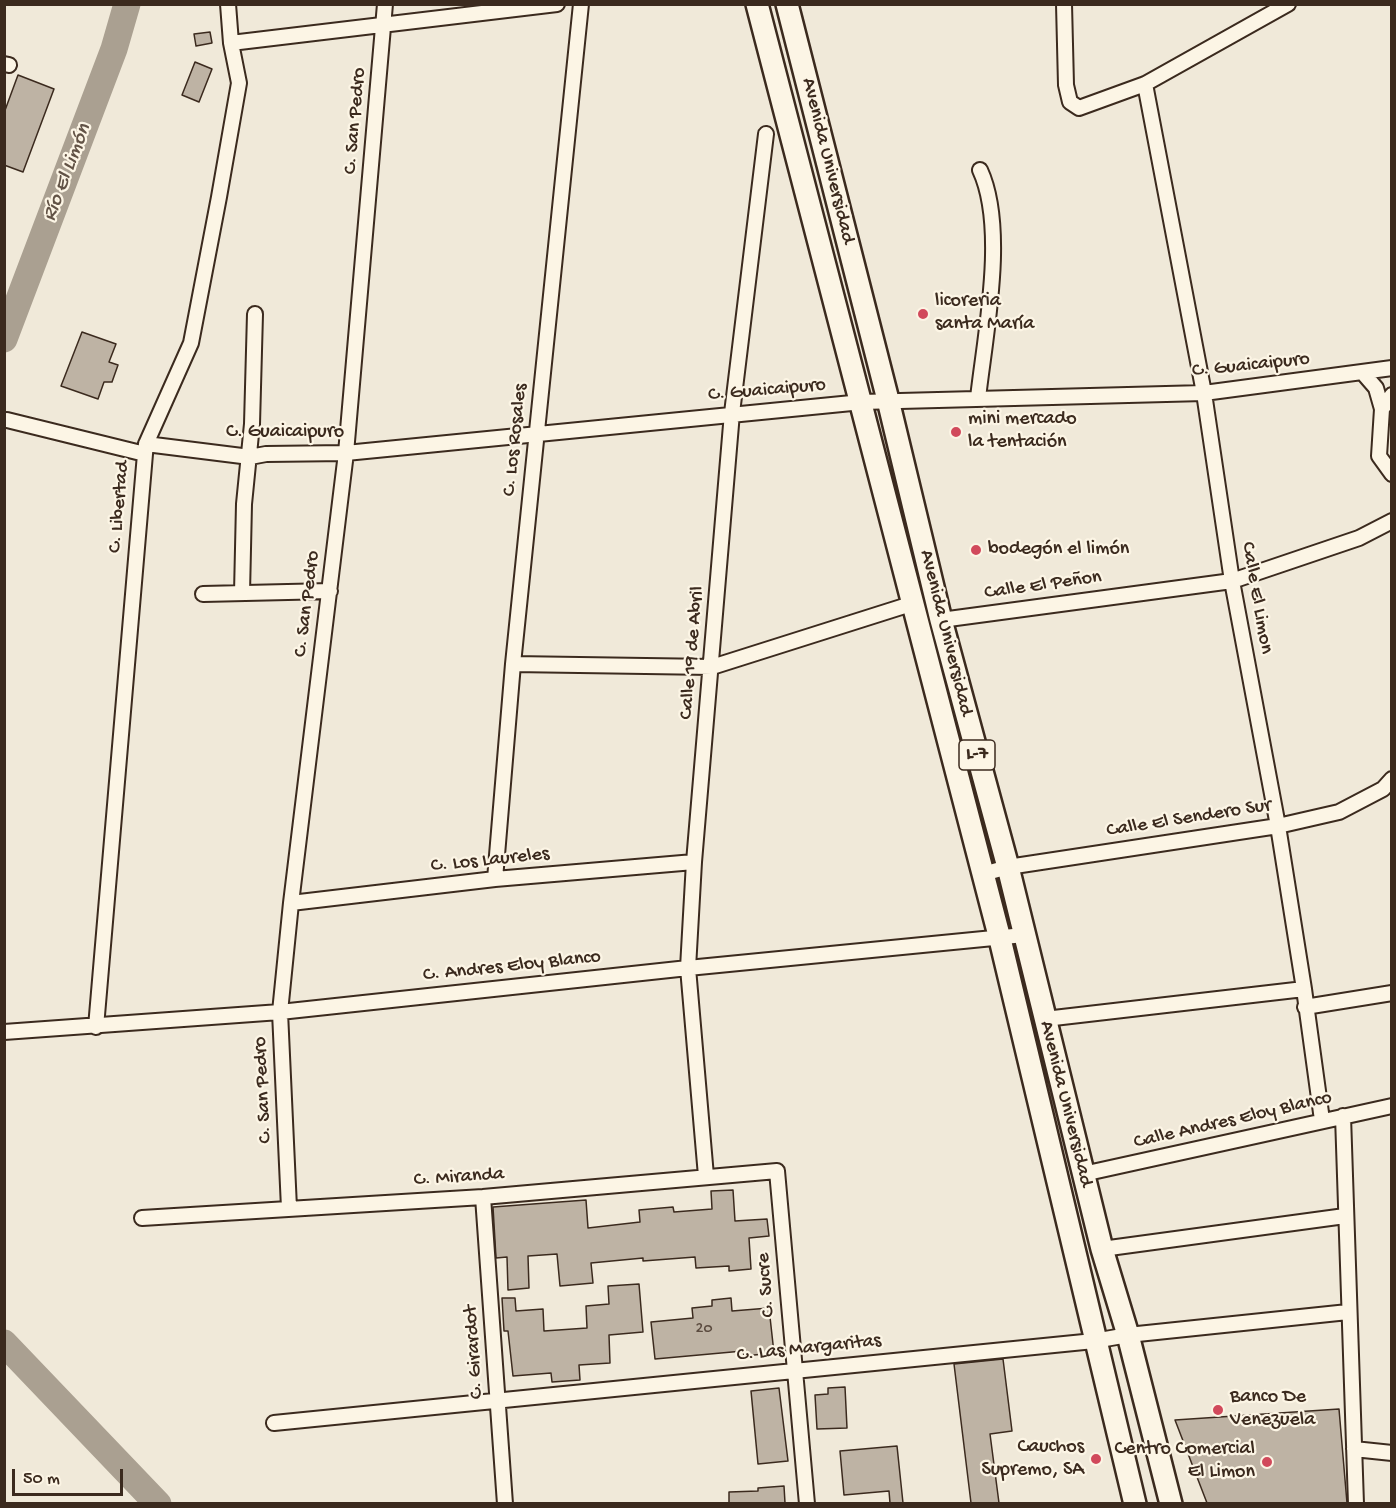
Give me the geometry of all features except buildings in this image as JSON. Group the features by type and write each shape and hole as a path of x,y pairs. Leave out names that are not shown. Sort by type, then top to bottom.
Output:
{"main road":[{"name":"Avenida Universidad","path":"757,4 1000,939 1094,1341 1135,1503"},
{"name":"Avenida Universidad","path":"787,4 888,400 941,620 1008,867 1102,1249 1128,1335 1171,1503"}],"street":[{"name":"C. Libertad","path":"96,1027 146,449 191,343 239,83 231,43 228,4"},
{"name":"C. San Pedro","path":"289,1208 280,1012 291,903 346,453 384,4"},
{"path":"231,43 557,4"},
{"name":"C. Los Rosales","path":"495,879 513,664 581,4"},
{"path":"1064,4 1066,85 1070,102 1079,108 1145,84 1288,4"},
{"name":"Calle El Limon","path":"1145,84 1204,393 1232,581 1278,826 1305,989 1305,1007 1322,1120"},
{"name":"Calle 19 de Abril","path":"706,1176 688,968 694,862 732,413 766,134"},
{"path":"978,398 989,295 992,233 988,192 980,170"},
{"path":"242,593 244,504 250,457 255,314"},
{"name":"C. Guaicaipuro","path":"7,420 146,449 250,457 266,454 346,453 732,413 888,400 1204,393 1392,368"},
{"path":"1363,373 1376,388 1382,409 1379,456 1392,474"},
{"path":"1382,409 1392,395"},
{"name":"Calle El Peñon","path":"941,620 1232,581 1359,538 1392,520"},
{"path":"203,594 330,591"},
{"path":"513,664 712,667 914,603"},
{"name":"Calle El Sendero Sur","path":"983,874 1008,867 1278,826 1339,812 1383,789 1392,779"},
{"name":"C. Los Laureles","path":"291,903 495,879 694,862"},
{"name":"C. Andres Eloy Blanco","path":"4,1032 280,1012 1024,935"},
{"path":"1045,1019 1305,989"},
{"path":"1305,1007 1392,993"},
{"name":"Calle Andres Eloy Blanco","path":"1083,1174 1392,1106"},
{"path":"1343,1116 1356,1503"},
{"name":"C. Miranda","path":"142,1218 483,1197 777,1171"},
{"name":"C. Sucre","path":"777,1171 793,1370 807,1503"},
{"name":"C. Girardot","path":"483,1197 505,1503"},
{"path":"1102,1249 1345,1216"},
{"name":"C. Las Margaritas","path":"274,1423 1094,1341 1128,1335 1348,1312"},
{"path":"1354,1449 1392,1453"}],"waterway":[{"name":"Río El Limón","path":"4,339 114,49 127,4"},
{"name":"Río El Limón","path":"4,1343 158,1504"}],"place":[{"name":"licoreria santa María","path":"923,314"},
{"name":"mini mercado la tentación","path":"956,432"},
{"name":"bodegón el limón","path":"976,550"},
{"name":"Banco De Venezuela","path":"1218,1410"},
{"name":"Cauchos Supremo, SA","path":"1096,1459"},
{"name":"Centro Comercial El Limon","path":"1267,1462"}]}
